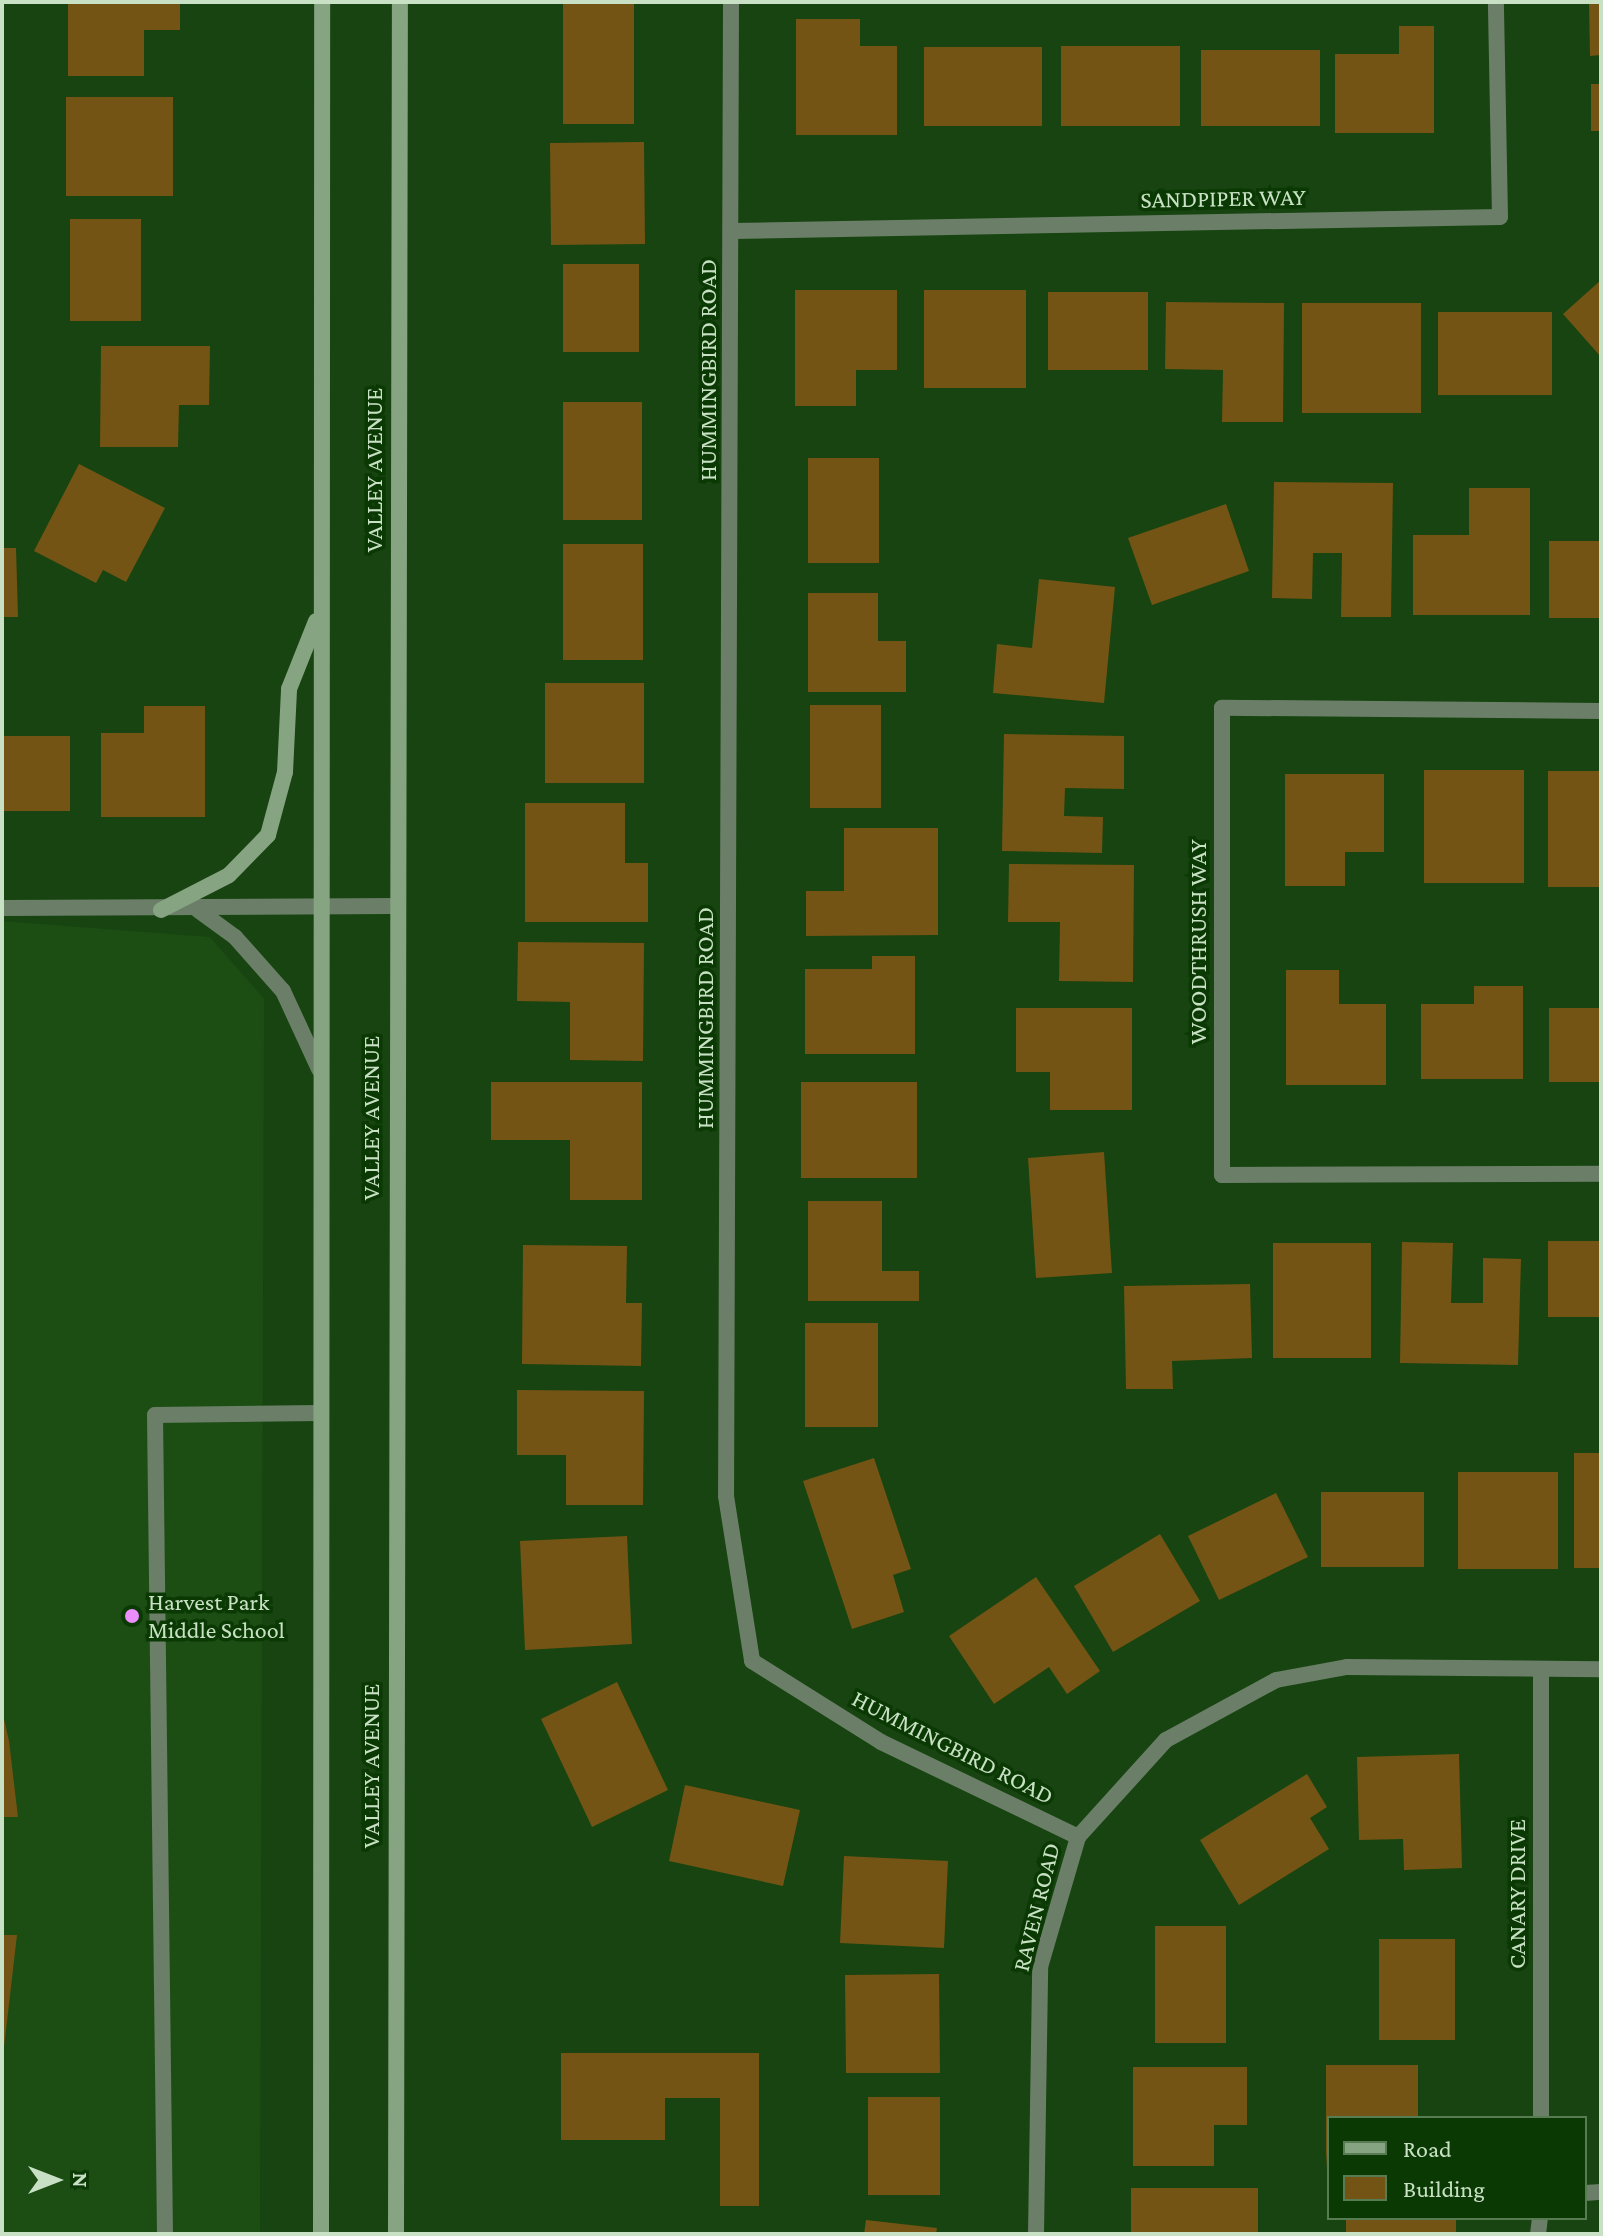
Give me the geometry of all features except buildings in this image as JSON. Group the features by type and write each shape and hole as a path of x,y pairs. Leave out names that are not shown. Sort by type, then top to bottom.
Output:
{"main road":[{"path":"321,2234 319,612 322,2"},
{"name":"VALLEY AVENUE","path":"396,2234 400,2"},
{"path":"161,910 229,875 268,835 285,772 289,689 319,612"}],"street":[{"name":"HUMMINGBIRD ROAD","path":"731,2 733,231 726,1496 752,1661 881,1742 1078,1837"},
{"name":"SANDPIPER WAY","path":"733,231 1500,217 1496,2"},
{"name":"WOODTHRUSH WAY","path":"1601,711 1222,708 1222,1175 1601,1174"},
{"path":"2,908 198,910 396,906"},
{"path":"198,910 235,937 283,991 319,1069"},
{"path":"165,2234 155,1415 320,1413"},
{"name":"RAVEN ROAD","path":"1036,2234 1040,1967 1078,1837 1166,1740 1276,1680 1347,1667 1541,1671 1601,1669"},
{"name":"CANARY DRIVE","path":"1541,1671 1541,2116"}],"shaded area":[{"name":"Harvest Park Middle School","path":"2,921 210,937 264,999 260,2234 2,2234"}],"place":[{"name":"Harvest Park Middle School","path":"132,1616"}]}
